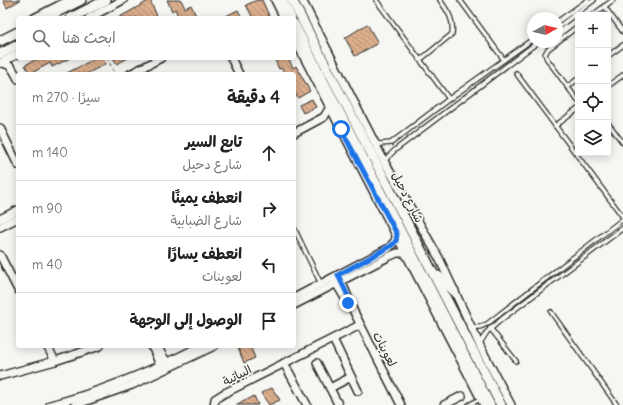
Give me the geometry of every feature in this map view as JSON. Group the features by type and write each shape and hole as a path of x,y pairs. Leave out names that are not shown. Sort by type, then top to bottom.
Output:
{"main road":[{"path":"49,16 81,0"},
{"path":"75,16 106,0"},
{"path":"282,0 288,16"},
{"name":"شارع دحيل","path":"292,0 502,405"},
{"name":"شارع دحيل","path":"296,28 331,98 356,141 427,284 490,405"},
{"path":"1,40 16,33"},
{"path":"296,36 302,54"},
{"path":"0,54 16,46"},
{"path":"330,107 331,98"},
{"path":"339,125 356,141"},
{"path":"432,269 454,291"},
{"path":"416,275 427,284"}],"street":[{"path":"38,16 69,0"},
{"path":"92,16 123,0"},
{"path":"275,0 287,16"},
{"name":"شارع دحيل","path":"302,0 384,161 441,264 479,344 511,405"},
{"path":"296,42 397,234 416,275 482,402"},
{"path":"0,63 16,54"},
{"path":"13,69 16,54"},
{"path":"134,72 157,60"},
{"path":"232,60 238,72"},
{"path":"0,63 7,64 13,69 16,75"},
{"path":"296,132 324,117 330,107"},
{"path":"324,117 339,125"},
{"path":"0,128 16,161"},
{"path":"0,219 16,211"},
{"path":"0,227 16,219"},
{"path":"296,304 391,246 396,241 397,234"},
{"path":"296,297 321,284 337,279 394,254 406,253"},
{"path":"0,255 16,286"},
{"name":"لعوينات","path":"337,279 346,300 350,304 401,405"},
{"name":"البياتية","path":"214,405 218,397 360,324"},
{"path":"331,339 358,392"},
{"path":"48,348 55,361"},
{"path":"0,376 55,361 94,348"},
{"path":"153,348 165,367"},
{"path":"158,348 165,367"},
{"path":"50,405 165,367 197,348"},
{"path":"75,405 115,392 165,367 209,348"},
{"path":"284,363 307,405"},
{"path":"316,363 338,404"},
{"path":"330,388 351,377"},
{"path":"444,405 462,396"}],"lane":[{"path":"376,0 449,99"},
{"path":"420,60 452,34 453,24 451,15 440,0"},
{"path":"460,0 504,60"},
{"path":"563,18 588,0"},
{"path":"563,23 594,0"},
{"path":"597,12 613,0"},
{"path":"604,6 623,32"},
{"path":"575,28 545,51 546,59 575,97"},
{"path":"375,142 380,144 391,143 449,99 527,43"},
{"path":"611,54 623,45"},
{"path":"384,161 395,150 530,48"},
{"path":"471,326 480,327 487,324 623,218 516,72"},
{"path":"611,84 623,75"},
{"path":"567,87 575,81"},
{"path":"555,126 575,111"},
{"path":"611,127 623,143"},
{"path":"391,143 395,150"},
{"path":"479,344 491,329 499,322 623,228"},
{"path":"296,232 321,284"},
{"path":"551,312 617,405"},
{"path":"496,317 499,322"},
{"path":"487,324 516,361"},
{"path":"469,405 482,402"}],"path":[{"path":"108,60 114,72"}],"building":[{"path":"3,0 20,0 7,8"},
{"path":"150,0 157,16 122,16"},
{"path":"167,0 181,0 185,8 191,5 196,16 178,16 175,9 172,11"},
{"path":"257,0 262,0 269,16 252,16 246,5"},
{"path":"238,10 241,16 226,16"},
{"path":"367,24 378,43 355,56 345,38"},
{"path":"35,60 66,60 52,67 50,63 34,72 29,72 25,65"},
{"path":"92,60 103,60 106,64 90,72 69,72"},
{"path":"114,60 124,60 117,64"},
{"path":"275,60 289,60 293,68 296,66 310,91 298,98 296,95 296,72 284,72 281,68 279,69"},
{"path":"312,99 316,107 303,113 299,105"},
{"path":"238,348 251,348 255,358 244,363"},
{"path":"272,388 280,400 269,405 261,393"},
{"path":"254,396 258,405 236,405 246,399 247,400"}],"route":[{"path":"341,129 397,234 396,241 389,248 338,275 350,300 350,304 348,303"}]}
